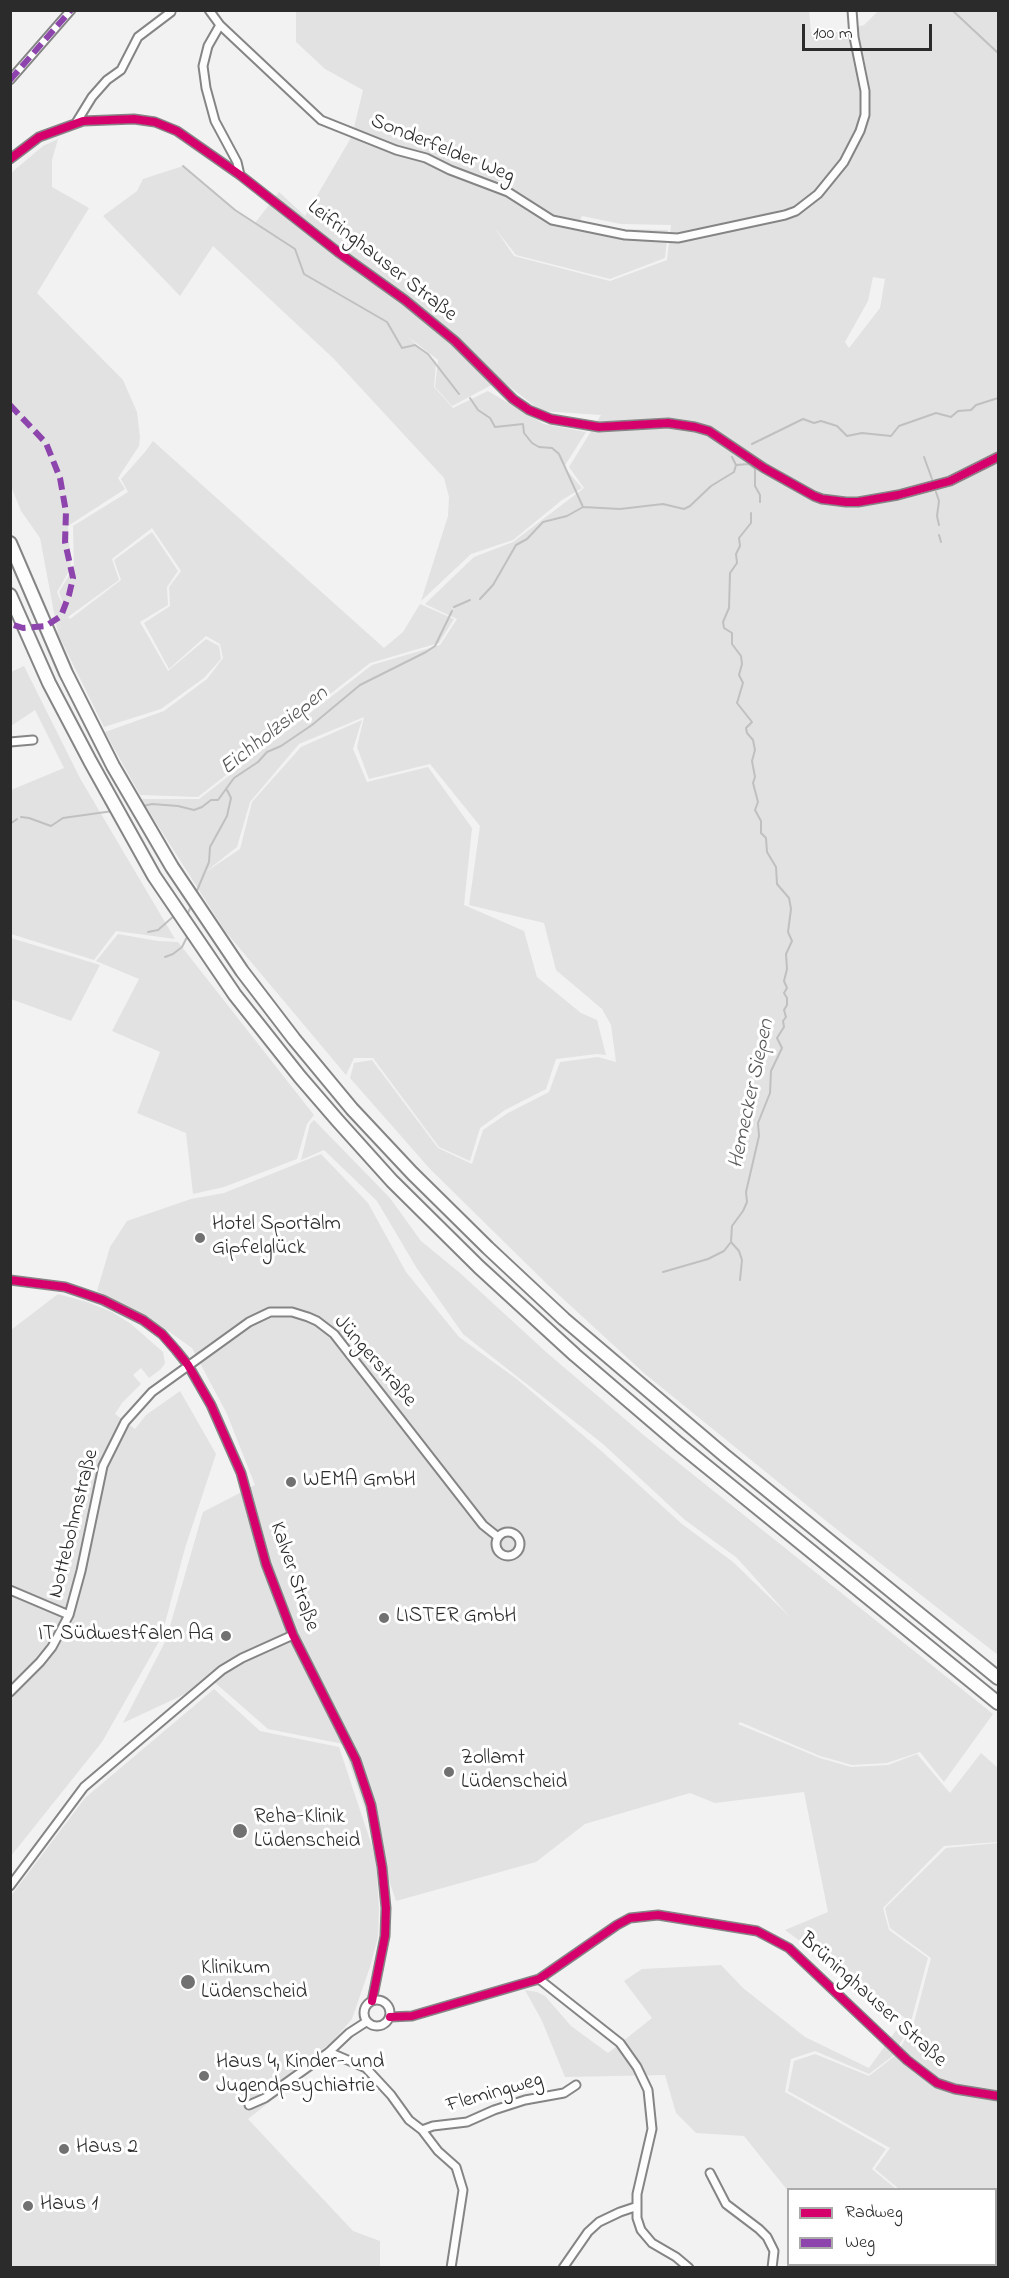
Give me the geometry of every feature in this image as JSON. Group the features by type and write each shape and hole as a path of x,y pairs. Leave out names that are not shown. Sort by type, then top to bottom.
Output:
{"highway":[{"path":"10,543 66,674 108,756 172,867 242,971 294,1039 352,1108 421,1182 564,1319 775,1497 999,1678"},
{"path":"10,595 50,684 154,876 235,995 338,1121 392,1181 575,1355 679,1444 999,1703"}],"street":[{"path":"10,80 71,10"},
{"name":"Sonderfelder Weg","path":"208,10 220,25 321,120 396,150 426,158 450,170 508,192 552,220 625,235 678,238 796,211 818,194 844,162 860,131 864,115 865,91 854,37 852,10"},
{"path":"76,123 107,80 121,70 138,37 171,12"},
{"path":"220,25 205,57 205,77 215,122 237,162 240,175"},
{"name":"Leifringhauser Straße","path":"10,159 39,137 76,123 107,119 155,122 177,131 240,175 338,252 405,300 455,341 513,399 529,410 551,419 599,427 668,423 710,431 764,468 814,496 846,502 898,495 950,481 999,457"},
{"path":"10,742 33,740"},
{"name":"Kalver Straße","path":"10,1280 65,1287 119,1307 143,1320 162,1334 188,1365 211,1405 234,1457 266,1564 292,1635 356,1760 371,1805 382,1867 386,1908 385,1936 372,2001"},
{"name":"Jüngerstraße","path":"188,1365 249,1322 270,1312 292,1312 317,1321 340,1341 483,1525 498,1537"},
{"name":"Nottebohmstraße","path":"10,1692 52,1647 69,1614 81,1571 99,1480 120,1429 152,1392 188,1365"},
{"name":"Nottebohmstraße","path":"10,1590 69,1614"},
{"path":"10,1886 84,1787 222,1670 292,1635"},
{"name":"Brüninghauser Straße","path":"249,2105 264,2098 329,2052 349,2033 366,2022 372,2026 380,2026 390,2017 412,2016 539,1979 617,1925 630,1918 651,1914 757,1931 789,1948 907,2060 937,2084 999,2096"},
{"path":"539,1979 620,2043 643,2078 650,2103 652,2129 635,2207 639,2224 647,2238 657,2247 676,2257 689,2268"},
{"path":"366,2022 364,2009 372,2001 380,2000 386,2003 390,2009 390,2017"},
{"path":"329,2052 366,2068 391,2095 409,2120 422,2130 438,2151 456,2167 463,2190 451,2268"},
{"name":"Flemingweg","path":"422,2130 433,2126 467,2122 525,2100 564,2093 576,2085"},
{"path":"710,2173 726,2204 767,2237 774,2251 772,2268"},
{"path":"563,2268 588,2232 599,2222 635,2207"}],"shaded area":[{"path":"809,10 811,32 838,32 864,25 878,11 998,11 998,1655 830,1524 645,1374 548,1285 430,1169 350,1078 354,1063 372,1060 438,1148 472,1164 483,1130 508,1113 549,1092 560,1062 598,1057 616,1062 611,1025 602,1009 556,970 544,923 469,905 480,826 430,764 369,779 357,747 364,717 299,744 250,802 237,847 204,873 240,849 252,802 301,747 362,720 353,749 367,782 428,767 472,828 464,905 524,931 537,977 581,1013 597,1020 606,1055 556,1059 546,1089 505,1110 480,1128 470,1161 439,1147 373,1058 354,1058 346,1075 225,931 141,799 199,799 372,665 440,645 457,619 425,604 474,557 513,542 584,488 569,467 601,415 541,411 501,380 452,406 435,387 438,360 407,336 436,362 434,387 453,408 488,391 544,424 586,432 564,467 582,488 562,500 513,540 471,554 421,601 448,516 449,497 444,478 334,359 213,246 180,296 103,216 137,191 143,179 183,166 235,210 255,223 279,192 305,216 352,136 363,90 325,69 296,42 296,11","holes":["582,216 621,224 671,225 667,260 610,281 514,256 494,227 516,255 610,279 665,258 668,230 620,229 580,221","873,277 885,279 880,308 849,348 845,342 868,301"]},
{"path":"58,139 52,160 52,187 89,208 37,293 123,380 137,412 140,437 139,446 118,478 125,489 68,526 71,568 57,592 67,614 59,592 74,567 73,526 128,492 121,479 153,441 384,648 403,632 420,604 454,619 439,643 370,663 198,797 140,795 105,732 164,711 207,679 223,658 220,644 206,636 169,669 144,623 170,606 169,587 181,571 152,528 112,559 119,580 68,617 70,619 121,580 114,560 152,532 178,571 167,587 168,605 140,622 168,671 206,639 219,646 221,659 204,678 161,709 104,727 58,634 40,538 21,511 11,486 11,173 43,146"},
{"path":"24,666 81,780 175,939 116,931 94,960 11,934 11,790 64,768 35,710 11,726 11,672"},
{"path":"118,934 178,942 314,1115 307,1124 297,1159 224,1187 193,1194 186,1133 137,1113 160,1052 112,1031 139,979 96,961"},
{"path":"11,938 100,965 71,1021 11,999"},
{"path":"314,1120 390,1198 421,1241 460,1273 546,1352 646,1437 993,1714 944,1782 920,1752 887,1763 852,1765 820,1756 740,1722 738,1724 820,1758 851,1767 888,1765 917,1754 950,1793 981,1753 998,1768 998,1842 944,1846 883,1908 889,1930 928,1958 910,2025 894,2055 869,2074 815,2051 791,2059 785,2092 886,2149 872,2169 895,2188 787,2190 744,2136 696,2133 676,2113 665,2075 565,2077 542,2021 525,1990 545,1996 571,2026 608,2053 652,2018 624,1981 642,1969 721,1965 743,1988 805,2037 869,2068 905,2018 785,1930 828,1912 804,1792 715,1803 690,1793 585,1824 536,1862 396,1901 343,1744 268,1729 213,1681 123,1723 166,1640 203,1512 255,1485 227,1414 192,1348 147,1316 97,1291 110,1247 127,1221 191,1199 224,1193 321,1154 368,1203 406,1272 459,1337 518,1380 682,1524 733,1562 790,1617 737,1558 685,1520 603,1444 463,1334 416,1267 377,1201 324,1150 301,1160 310,1124"},
{"path":"58,1294 112,1312 131,1324 163,1352 165,1363 161,1369 149,1378 141,1368 133,1375 141,1384 122,1403 115,1414 135,1429 146,1415 180,1391 216,1454 185,1548 161,1638 102,1742 11,1856 11,1330"},
{"name":"Klinikum Lüdenscheid","path":"214,1689 260,1731 339,1747 376,1858 378,1937 352,2019 332,2042 290,2074 277,2096 248,2119 353,2231 380,2241 380,2267 11,2267 10,1897 85,1798"},
{"path":"998,1843 998,2226 997,2188 898,2188 875,2169 890,2148 788,2091 794,2061 815,2054 869,2076 896,2055 913,2026 931,1958 890,1928 885,1908 946,1848"},
{"path":"998,2228 998,2267 895,2267 997,2266"}],"waterway":[{"path":"952,10 998,53"},
{"path":"183,166 235,210 295,249 304,274 387,322 402,348 415,345 428,354 459,394"},
{"path":"470,398 478,410 490,418 495,427 523,424 524,433 532,443 539,447 552,448 559,454 583,507"},
{"name":"Eichholzsiepen","path":"752,444 803,419 837,426 847,436 862,433 891,436 899,426 936,413 951,417 958,411 971,410 976,405 998,398"},
{"name":"Eichholzsiepen","path":"480,599 493,585 516,545 527,539 543,522 567,516 583,507 620,509 663,504 684,509 711,486 734,472 736,465 732,457"},
{"path":"924,457 932,479"},
{"name":"Hemecker Siepen","path":"736,465 749,464 755,469 755,486 760,495 760,502"},
{"path":"936,492 939,501 937,516 939,525"},
{"name":"Hemecker Siepen","path":"663,1272 708,1259 724,1251 731,1242 732,1226 747,1202 746,1192 759,1136 758,1123 770,1093 771,1071 782,1048 777,1038 784,1027 783,1021 786,1017 784,1010 787,998 784,993 787,988 784,981 787,969 786,954 792,941 788,932 791,909 789,898 777,884 776,867 767,852 766,838 761,833 761,821 755,810 758,802 753,783 755,777 752,761 755,750 753,740 746,728 752,722 737,703 743,683 739,675 742,664 741,656 732,644 732,633 724,628 723,622 729,608 730,573 737,563 739,538 751,523 751,513"},
{"path":"939,535 941,542"},
{"name":"Eichholzsiepen","path":"454,607 470,600"},
{"name":"Eichholzsiepen","path":"143,806 152,804 178,806 194,810 211,800 218,800 234,778 258,762 267,752 281,746 312,725 360,685 435,646 452,611"},
{"path":"196,893 209,862 210,847 227,816 231,798 227,790"},
{"name":"Eichholzsiepen","path":"21,817 51,826 63,818 113,811"},
{"name":"Eichholzsiepen","path":"10,824 17,819"},
{"path":"187,915 192,904"},
{"path":"148,932 158,930 175,915"},
{"path":"165,957 182,947 188,935"},
{"path":"731,1242 739,1251 742,1260 740,1280"}],"marked path":[{"path":"10,80 71,10"},
{"path":"10,405 46,443 60,478 66,512 65,542 73,578 61,616 46,626 23,628 10,624"}],"cycle path":[{"path":"10,159 39,137 83,121 134,119 155,122 177,131 240,175 338,252 405,300 455,341 513,399 529,410 551,419 599,427 668,423 695,427 709,431 764,468 814,496 846,502 898,495 950,481 998,457"},
{"path":"10,1280 65,1287 103,1300 143,1320 162,1334 176,1350 188,1365 211,1405 241,1473 266,1564 293,1635 356,1760 371,1805 382,1867 386,1908 385,1936 372,2001"},
{"path":"390,2017 412,2016 539,1979 630,1918 658,1915 757,1931 789,1948 907,2060 937,2083 955,2089 998,2096"}],"place":[{"name":"Hotel Sportalm Gipfelglück","path":"200,1238"},
{"name":"WEMA GmbH","path":"291,1482"},
{"name":"LISTER GmbH","path":"384,1618"},
{"name":"IT Südwestfalen AG","path":"226,1636"},
{"name":"Zollamt Lüdenscheid","path":"449,1772"},
{"name":"Reha-Klinik Lüdenscheid","path":"240,1831"},
{"name":"Klinikum Lüdenscheid","path":"188,1982"},
{"name":"Haus 4, Kinder- und Jugendpsychiatrie","path":"204,2076"},
{"name":"Haus 2","path":"64,2149"},
{"name":"Haus 1","path":"28,2206"}]}
